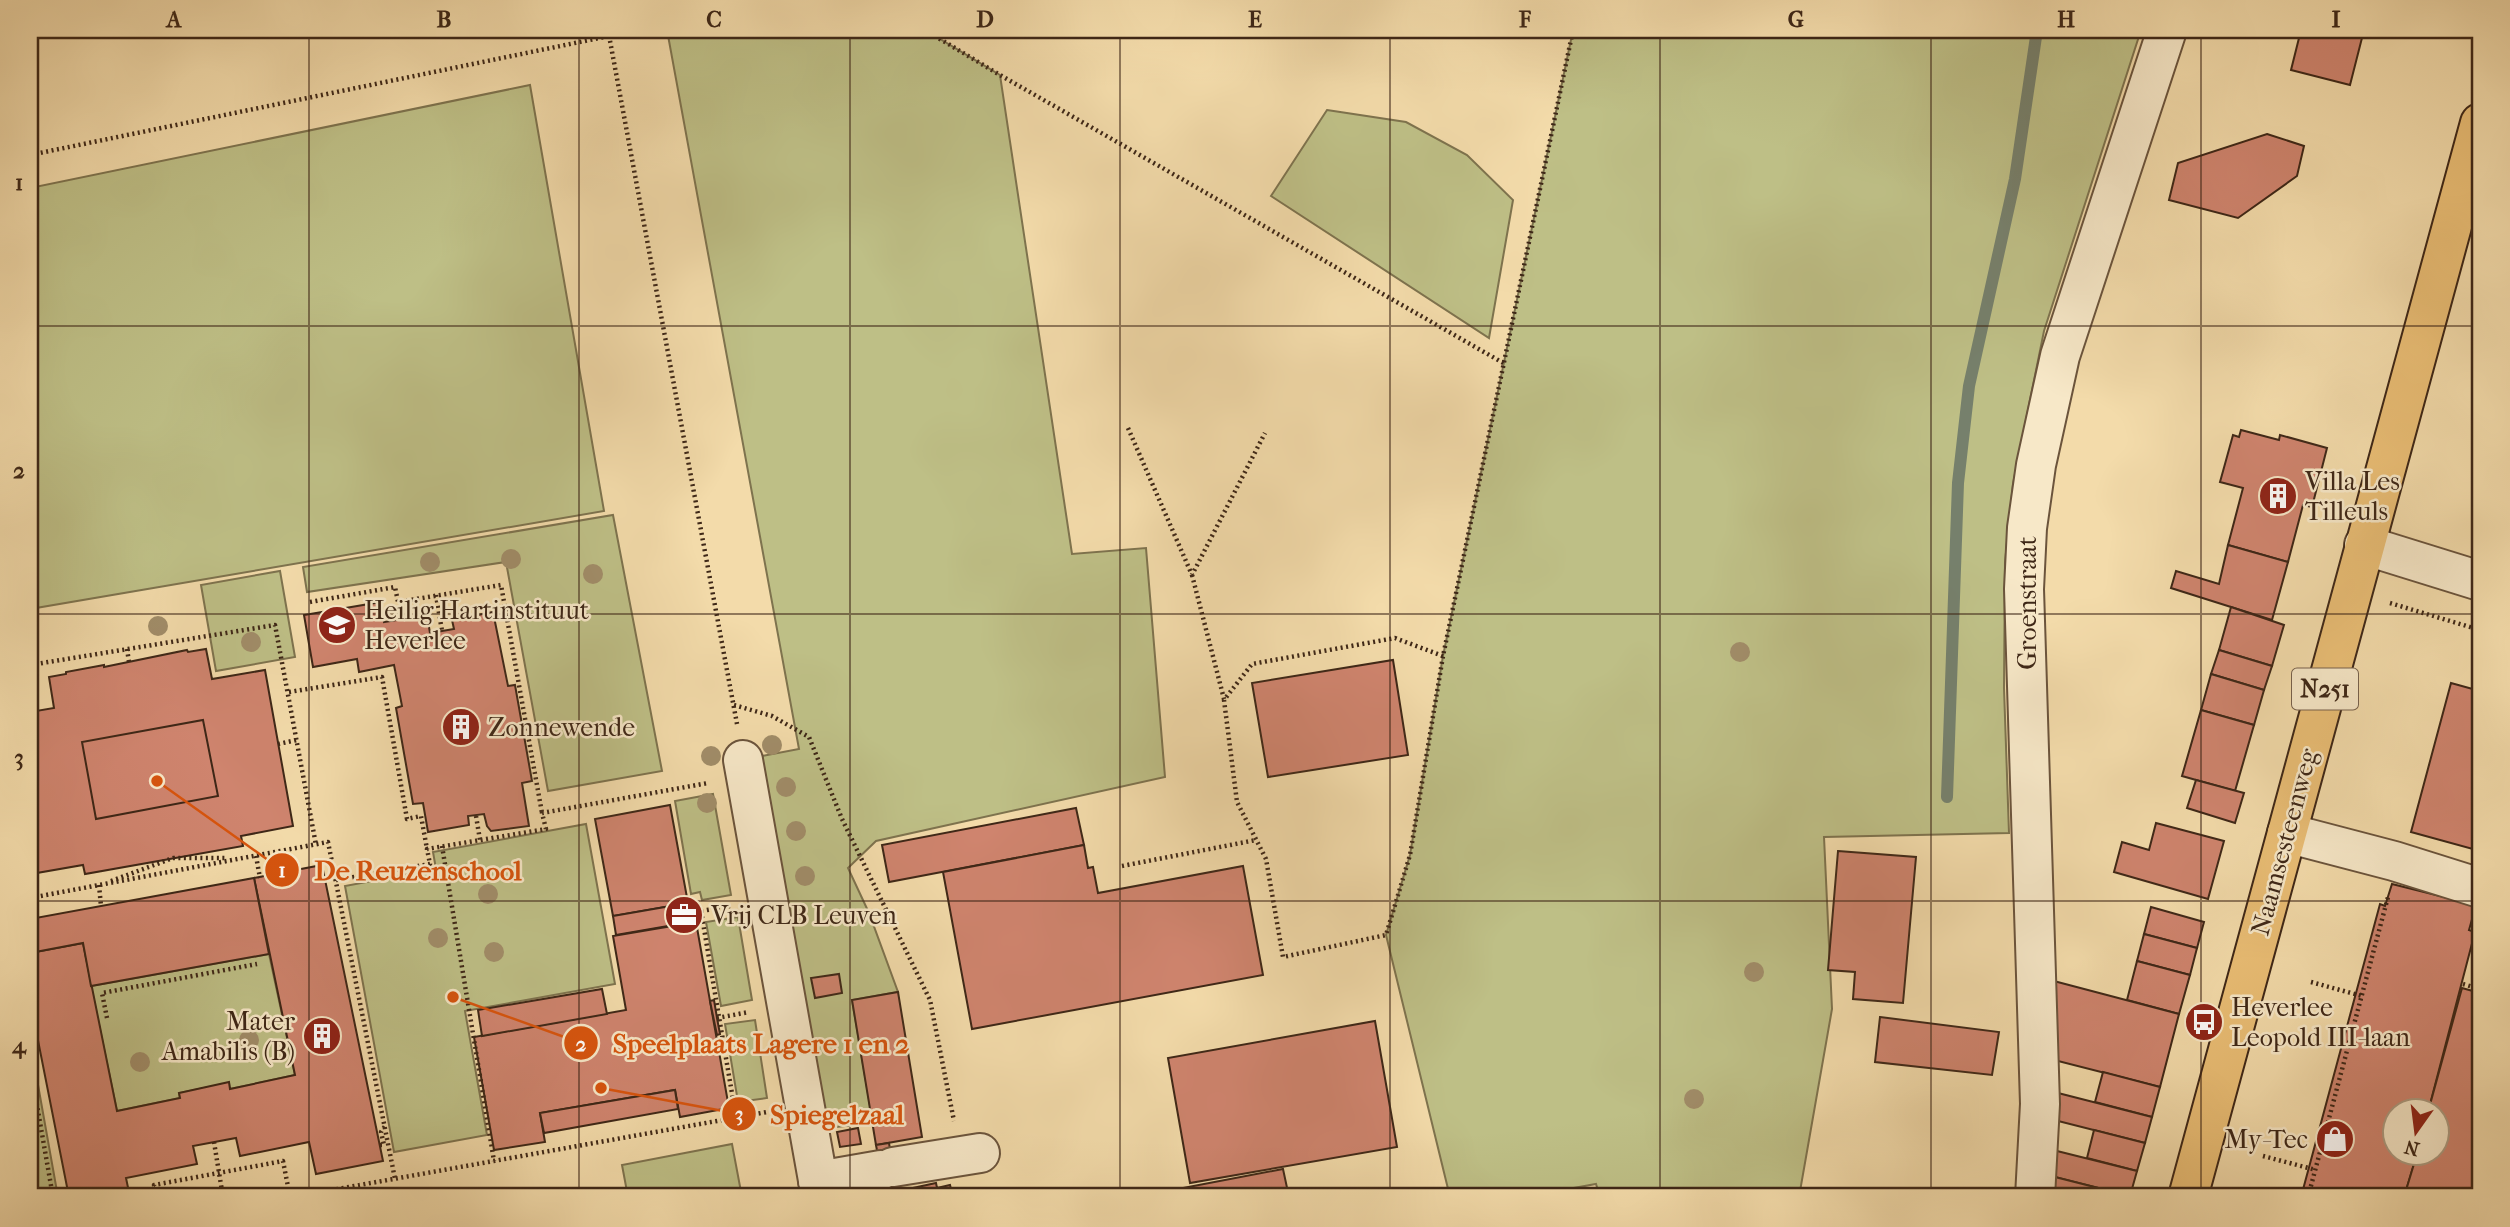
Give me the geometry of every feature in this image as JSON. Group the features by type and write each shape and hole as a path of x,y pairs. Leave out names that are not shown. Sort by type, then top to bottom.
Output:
{"main road":[{"name":"Naamsesteenweg","path":"2188,1197 2480,123"}],"street":[{"name":"Groenstraat","path":"2035,1197 2040,1104 2024,589 2027,528 2036,465 2060,356 2167,30"},
{"path":"2364,545 2480,581"},
{"path":"745,768 820,1189 887,1169 971,1154"},
{"path":"2287,833 2394,861 2480,888"}],"path":[{"path":"542,813 745,768 608,30"},
{"path":"925,30 1505,364"},
{"path":"1128,429 1192,575 1224,700 1237,802 1266,859 1283,957 1386,935 1410,855 1443,656 1573,30"},
{"path":"30,155 609,36"},
{"path":"1192,575 1265,433"},
{"path":"310,602 395,587 398,602 501,585 546,829 427,849"},
{"path":"436,595 442,631"},
{"path":"2390,603 2480,630"},
{"path":"30,665 275,625 316,845"},
{"path":"1224,700 1252,664 1395,638 1443,656"},
{"path":"127,649 129,662"},
{"path":"289,692 382,677 407,819 421,816 430,864 336,880"},
{"path":"734,705 772,716 809,737 842,819 930,1000 971,1154"},
{"path":"278,744 297,740"},
{"path":"476,816 480,840"},
{"path":"1122,866 1256,840"},
{"path":"30,898 328,842 386,1125 384,1144 395,1179"},
{"path":"442,846 494,1161"},
{"path":"256,856 260,878"},
{"path":"97,886 173,858 239,859"},
{"path":"97,886 102,906"},
{"path":"2308,1197 2386,903"},
{"path":"701,911 736,1117"},
{"path":"225,962 226,970"},
{"path":"107,1018 103,993 257,964"},
{"path":"171,971 172,980"},
{"path":"128,979 129,988"},
{"path":"2311,982 2361,996"},
{"path":"2463,984 2480,989"},
{"path":"30,1065 53,1196 62,1192 63,1197"},
{"path":"156,1197 154,1185 283,1161 291,1197 805,1105"},
{"path":"215,1142 223,1197"},
{"path":"2263,1156 2316,1170"}],"green space":[{"path":"667,30 925,30 1000,75 1072,554 1146,548 1165,777 876,841 848,868 869,913 898,992 852,1000 873,1123 827,1128 762,756 799,749"},
{"path":"1573,30 2141,30 2044,331 2013,484 2005,562 2004,688 2009,833 1824,837 1832,1009 1799,1197 1600,1197 1596,1184 1524,1197 1450,1197 1386,935 1410,855 1443,656"},
{"path":"530,85 604,511 30,609 30,188"},
{"path":"1327,110 1406,122 1467,155 1513,200 1489,338 1271,196"},
{"path":"613,515 662,771 548,791 506,562 307,592 303,567"},
{"path":"280,571 295,657 216,671 201,585"},
{"path":"713,794 731,895 702,900 700,892 691,894 675,801"},
{"path":"586,824 615,984 465,1011 487,1135 394,1152 345,886 436,869 433,852"},
{"path":"738,917 752,1000 721,1006 706,922"},
{"path":"269,954 295,1075 230,1089 229,1083 179,1093 180,1098 117,1111 91,986"},
{"path":"755,1020 767,1098 738,1102 725,1024"},
{"path":"30,1040 58,1197 30,1197"},
{"path":"732,1144 742,1197 628,1197 622,1165"}],"building":[{"path":"2301,30 2364,30 2350,85 2291,70"},
{"path":"2267,134 2304,146 2297,176 2238,218 2169,200 2178,163"},
{"name":"Villa Les Tilleuls","path":"2241,430 2279,440 2280,435 2327,448 2312,507 2303,505 2288,562 2228,545 2243,488 2220,482 2233,435 2239,437"},
{"path":"2228,545 2288,562 2272,620 2171,588 2176,571 2219,584"},
{"name":"Zonnewende","path":"381,602 384,622 427,615 430,633 454,629 452,620 493,612 508,686 515,685 532,781 522,783 529,826 491,831 484,814 468,816 469,825 428,832 423,803 413,804 396,708 402,706 394,665 359,672 357,659 313,667 304,615"},
{"path":"2231,607 2284,625 2272,666 2219,650"},
{"path":"206,649 212,679 265,670 293,826 241,836 243,846 85,874 83,865 31,874 30,712 54,708 49,677 187,650"},
{"path":"2219,650 2272,666 2264,690 2211,674"},
{"path":"1393,660 1408,755 1268,777 1252,683"},
{"path":"2211,674 2264,690 2254,725 2201,710"},
{"path":"2451,683 2480,691 2480,851 2411,832"},
{"path":"2201,710 2254,725 2235,791 2182,776"},
{"path":"203,720 218,796 96,819 82,742"},
{"path":"2196,780 2244,793 2235,823 2187,808"},
{"path":"670,805 688,903 613,916 595,819"},
{"path":"1076,808 1084,845 889,882 882,845"},
{"path":"2156,823 2224,841 2208,899 2114,872 2122,842 2149,850"},
{"path":"1084,845 1088,868 1093,867 1098,893 1243,866 1263,975 972,1029 943,872"},
{"path":"1838,851 1916,857 1903,1003 1853,999 1855,972 1828,970"},
{"name":"Mater Amabilis (B)","path":"322,865 383,1161 316,1174 309,1142 240,1156 236,1138 193,1146 197,1164 126,1178 130,1197 69,1197 30,1000 30,953 83,943 117,1111 180,1098 179,1093 229,1082 230,1089 295,1075 254,878"},
{"path":"254,878 269,954 91,986 83,943 30,953 30,919"},
{"path":"2392,884 2476,905 2469,930 2475,932 2432,1098 2380,1098 2380,1168 2413,1168 2404,1197 2301,1197 2380,904 2385,906"},
{"path":"694,902 697,921 616,935 613,916"},
{"path":"2151,907 2204,922 2197,948 2144,934"},
{"path":"696,922 729,1108 680,1117 675,1090 540,1113 545,1142 494,1150 474,1037 626,1010 613,936"},
{"path":"2144,934 2197,948 2190,975 2137,961"},
{"path":"2137,961 2190,975 2179,1014 2127,1000"},
{"path":"839,974 842,993 815,998 811,978"},
{"path":"2050,980 2179,1014 2160,1087 2054,1060"},
{"path":"2462,988 2480,993 2480,1197 2404,1197 2413,1168 2450,1168 2450,1098 2432,1098"},
{"path":"602,989 607,1014 482,1036 478,1010"},
{"path":"898,992 922,1137 876,1145 852,1000"},
{"path":"714,1000 720,1034 717,1035 710,1001"},
{"path":"1880,1017 1999,1032 1992,1075 1875,1062"},
{"path":"1375,1021 1397,1147 1190,1183 1168,1058"},
{"path":"2103,1072 2160,1087 2152,1117 2095,1102"},
{"path":"675,1090 678,1109 544,1133 540,1113"},
{"path":"2058,1093 2152,1117 2145,1143 2058,1121"},
{"path":"858,1128 861,1144 840,1147 837,1132"},
{"path":"2094,1130 2145,1143 2137,1171 2087,1158"},
{"path":"889,1143 897,1191 885,1194 876,1145"},
{"path":"2053,1150 2137,1171 2130,1196 2051,1176"},
{"path":"1283,1169 1289,1197 1136,1197"},
{"path":"2051,1176 2130,1196 2050,1197"},
{"path":"936,1183 937,1188 950,1185 953,1197 886,1197 885,1194"}],"waterway":[{"path":"1947,797 1958,483 1969,386 2015,179 2037,30"}],"place":[{"name":"Villa Les Tilleuls","path":"2278,496"},
{"name":"Heilig Hartinstituut Heverlee","path":"337,625"},
{"name":"Zonnewende","path":"461,727"},
{"name":"De Reuzenschool","path":"157,781"},
{"name":"Vrij CLB Leuven","path":"684,915"},
{"name":"Speelplaats Lagere 1 en 2","path":"453,997"},
{"name":"Heverlee Leopold III-laan","path":"2204,1022"},
{"name":"Mater Amabilis (B)","path":"322,1036"},
{"name":"Spiegelzaal","path":"601,1088"},
{"name":"My-Tec","path":"2335,1139"}]}
